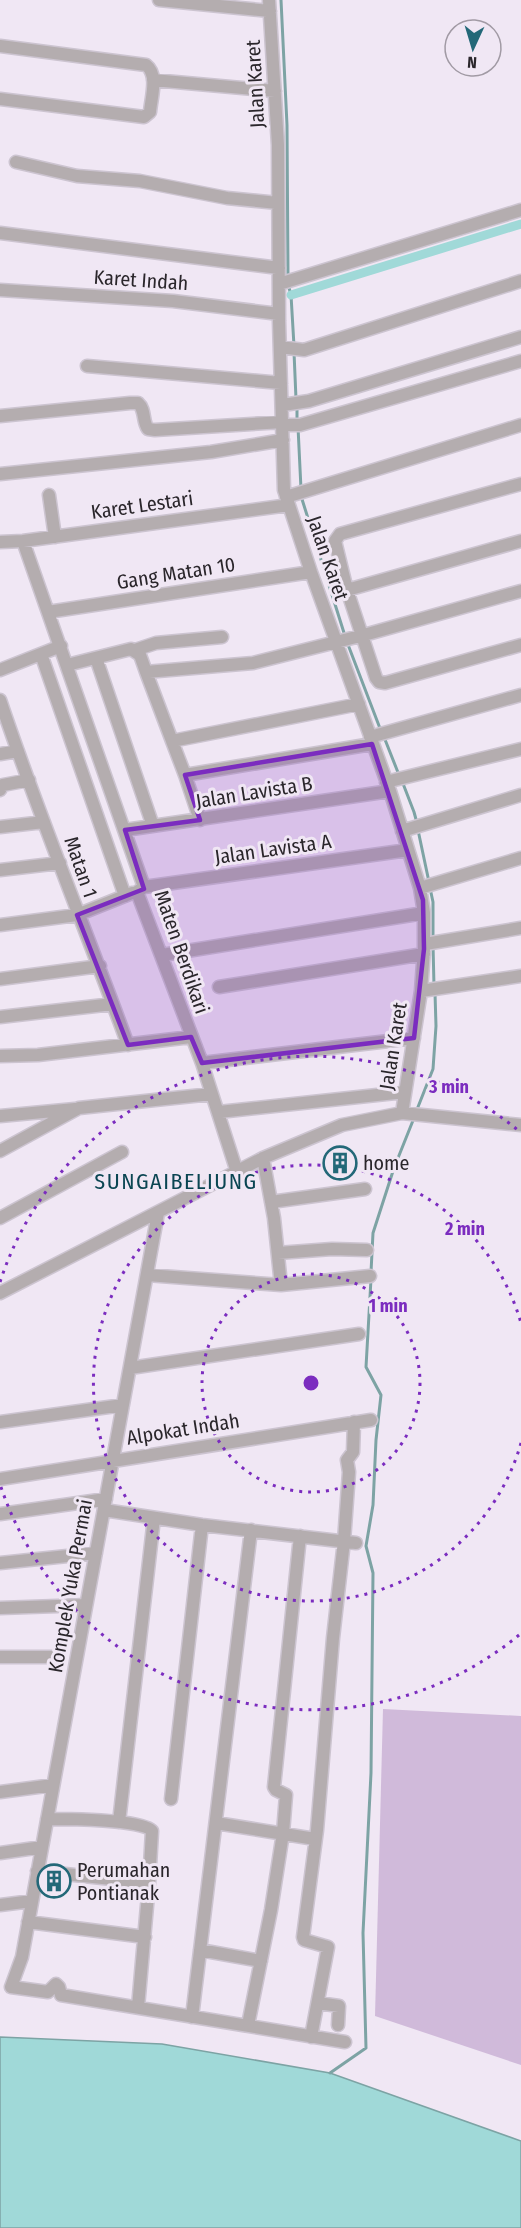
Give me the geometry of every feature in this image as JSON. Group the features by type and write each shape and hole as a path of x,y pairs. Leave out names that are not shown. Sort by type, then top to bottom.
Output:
{"street":[{"path":"159,0 269,6"},
{"name":"Jalan Karet","path":"269,6 275,92 281,284 279,314 282,347 281,383 286,404 283,480 311,572 340,642 359,704 405,830 408,850 422,887 426,947 424,990 403,1113"},
{"path":"0,46 147,65 152,70 153,80 150,112 144,117 0,99"},
{"path":"153,80 275,92"},
{"path":"16,162 77,176 140,181 210,196 278,203"},
{"path":"281,284 521,210"},
{"path":"0,233 279,268"},
{"path":"282,347 304,350 521,280"},
{"name":"Karet Indah","path":"0,290 173,301 279,314"},
{"path":"286,404 309,401 521,337"},
{"path":"0,416 138,403 143,408 146,426 154,430 300,425 521,361"},
{"path":"87,366 281,383"},
{"name":"Karet Lestari","path":"0,542 55,537 288,499 311,489 521,425"},
{"path":"0,474 211,452 283,440"},
{"path":"521,484 340,534 335,538 347,590 362,636 376,678 382,682 521,645"},
{"path":"49,495 55,537"},
{"name":"Maten Berdikari","path":"23,541 125,830 135,892 162,955 202,1063 237,1172"},
{"path":"347,590 521,541"},
{"name":"Gang Matan 10","path":"48,612 311,572"},
{"path":"146,672 253,663 340,642 521,591"},
{"path":"67,665 156,643 222,637"},
{"path":"0,670 61,646"},
{"path":"135,650 140,655 200,820"},
{"path":"41,654 135,892"},
{"path":"96,658 153,826"},
{"path":"184,775 372,739 521,695"},
{"name":"Matan 1","path":"0,700 3,716 29,780 77,915 100,966 128,1045"},
{"path":"172,741 359,704"},
{"name":"Jalan Lavista B","path":"125,830 200,820 389,784 410,776 521,749"},
{"path":"0,753 18,751"},
{"path":"0,790 3,784 29,780"},
{"path":"405,830 521,795"},
{"path":"0,827 44,822"},
{"name":"Jalan Lavista A","path":"0,925 77,915 135,892 408,850"},
{"path":"422,887 521,858"},
{"path":"0,870 60,864"},
{"path":"162,955 424,914"},
{"path":"219,987 426,947 445,941 521,928"},
{"path":"0,979 100,966"},
{"path":"424,990 521,976"},
{"path":"0,1017 113,1004"},
{"path":"0,1056 38,1055 191,1037"},
{"path":"202,1063 414,1038"},
{"path":"219,1112 405,1092"},
{"path":"0,1116 212,1094"},
{"path":"0,1151 79,1108"},
{"path":"0,1293 263,1158 342,1125 403,1113 521,1125"},
{"path":"0,1218 122,1152"},
{"path":"263,1158 281,1285"},
{"path":"271,1202 365,1190"},
{"name":"Komplek Yuka Permai","path":"138,2007 61,1995 56,1984 48,1992 11,1987 19,1967 32,1901 158,1213"},
{"path":"278,1253 332,1249 367,1250"},
{"path":"147,1275 281,1285 370,1276"},
{"path":"130,1368 359,1335"},
{"path":"0,1422 123,1405"},
{"name":"Alpokat Indah","path":"0,1479 371,1420"},
{"path":"311,2037 328,1946 304,1940 303,1937 315,1839 333,1638 350,1542 347,1460 353,1452 354,1422"},
{"path":"0,1514 105,1504 154,1518 350,1542"},
{"path":"119,1822 154,1518"},
{"path":"171,1799 202,1525"},
{"path":"192,2017 251,1530"},
{"path":"248,2025 283,1833 287,1798 285,1793 274,1787 300,1536"},
{"path":"0,1563 96,1553"},
{"path":"0,1608 86,1605"},
{"path":"0,1657 57,1657"},
{"path":"0,1792 53,1785"},
{"path":"47,1819 119,1822 146,1826 152,1831 138,2007 345,2042"},
{"path":"216,1823 315,1839"},
{"path":"0,1853 42,1847"},
{"path":"37,1871 149,1883"},
{"path":"0,1905 32,1901"},
{"path":"28,1922 145,1937"},
{"path":"200,1950 261,1961"},
{"path":"318,2003 339,2006 338,2025"}],"highlighted area":[{"path":"372,744 423,900 424,949 414,1038 202,1063 191,1037 128,1045 77,915 144,889 125,830 200,820 185,775"}],"shaded area":[{"path":"383,1709 521,1716 521,2065 375,2016"},
{"path":"0,2037 162,2044 330,2073 521,2141 521,2228 0,2228"}],"waterway":[{"path":"281,0 287,125 288,277"},
{"path":"291,295 521,224"},
{"path":"288,284 291,295 294,346"},
{"path":"294,352 296,399"},
{"path":"297,406 297,420"},
{"path":"298,427 301,489"},
{"path":"301,496 345,636"},
{"path":"347,642 381,731"},
{"path":"384,737 399,775"},
{"path":"402,781 417,823"},
{"path":"418,830 429,882"},
{"path":"430,888 433,902 433,938"},
{"path":"433,945 434,986"},
{"path":"416,1112 433,1069 436,1026 435,993"},
{"path":"371,1272 373,1233 394,1168 414,1118"},
{"path":"330,2073 366,2048 363,1933 371,1773 373,1573 366,1546 373,1505 381,1395 366,1367 371,1279"}],"place":[{"name":"home","path":"340,1163"},
{"name":"Perumahan Pontianak","path":"54,1881"}],"district":[{"name":"SUNGAIBELIUNG","path":"176,1181"}]}
